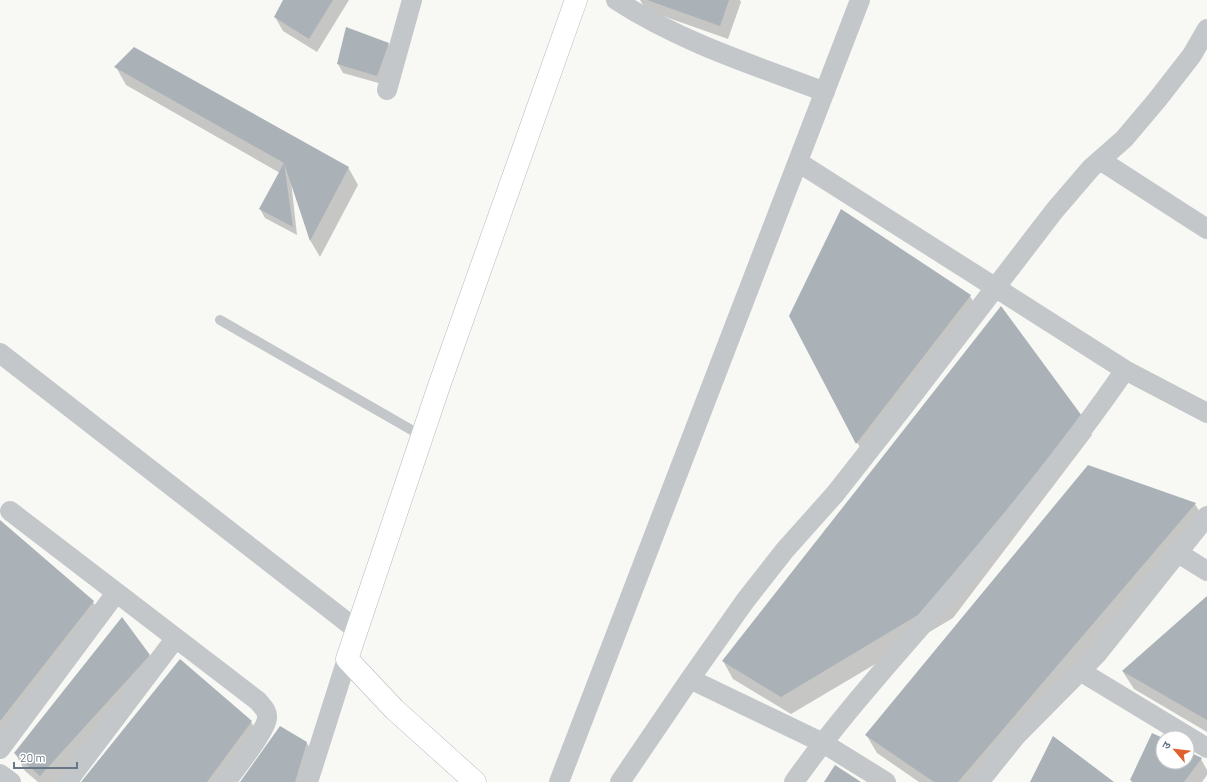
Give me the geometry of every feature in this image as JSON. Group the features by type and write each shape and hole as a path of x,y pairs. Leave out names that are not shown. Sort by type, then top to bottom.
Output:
{"main road":[{"path":"475,782 394,708 347,659 422,436 576,0"}],"street":[{"path":"387,90 412,0"},
{"path":"616,0 636,13 674,33 825,92"},
{"path":"559,782 860,0"},
{"path":"620,782 745,601 785,550 844,481 1055,210 1100,160 1124,139 1157,100 1192,55 1207,29"},
{"path":"1100,160 1207,229"},
{"path":"798,162 1125,370 1207,413"},
{"path":"0,353 357,630"},
{"path":"794,782 823,743 988,547 1091,420 1125,370"},
{"path":"10,511 258,701 265,710 267,718 262,730 226,782"},
{"path":"979,782 1016,736 1097,654 1207,516"},
{"path":"1178,553 1207,571"},
{"path":"0,749 116,593"},
{"path":"67,782 176,639"},
{"path":"308,782 347,659"},
{"path":"1080,671 1207,748"},
{"path":"690,679 823,743 886,782"},
{"path":"0,774 11,782"}],"lane":[{"path":"220,320 422,436"}],"building":[{"path":"283,0 333,0 309,39 274,17"},
{"path":"647,0 729,0 720,26"},
{"path":"346,27 389,43 377,76 337,64"},
{"path":"134,47 349,167 310,241 284,163 114,67"},
{"path":"284,163 293,227 259,209"},
{"path":"841,209 971,295 856,444 789,316"},
{"path":"1001,306 1082,416 943,600 781,697 722,661"},
{"path":"1088,465 1196,503 958,782 934,782 865,735"},
{"path":"0,520 94,601 0,721"},
{"path":"1207,596 1207,720 1122,671"},
{"path":"122,617 150,655 40,776 14,753"},
{"path":"180,659 252,721 207,782 81,782"},
{"path":"280,726 307,742 295,782 240,782"},
{"path":"1152,733 1155,734 1155,770 1193,770 1184,782 1133,782 1130,780"},
{"path":"1053,736 1114,782 1030,782"},
{"path":"1195,755 1202,758 1195,767"},
{"path":"835,765 861,782 824,782"}]}
